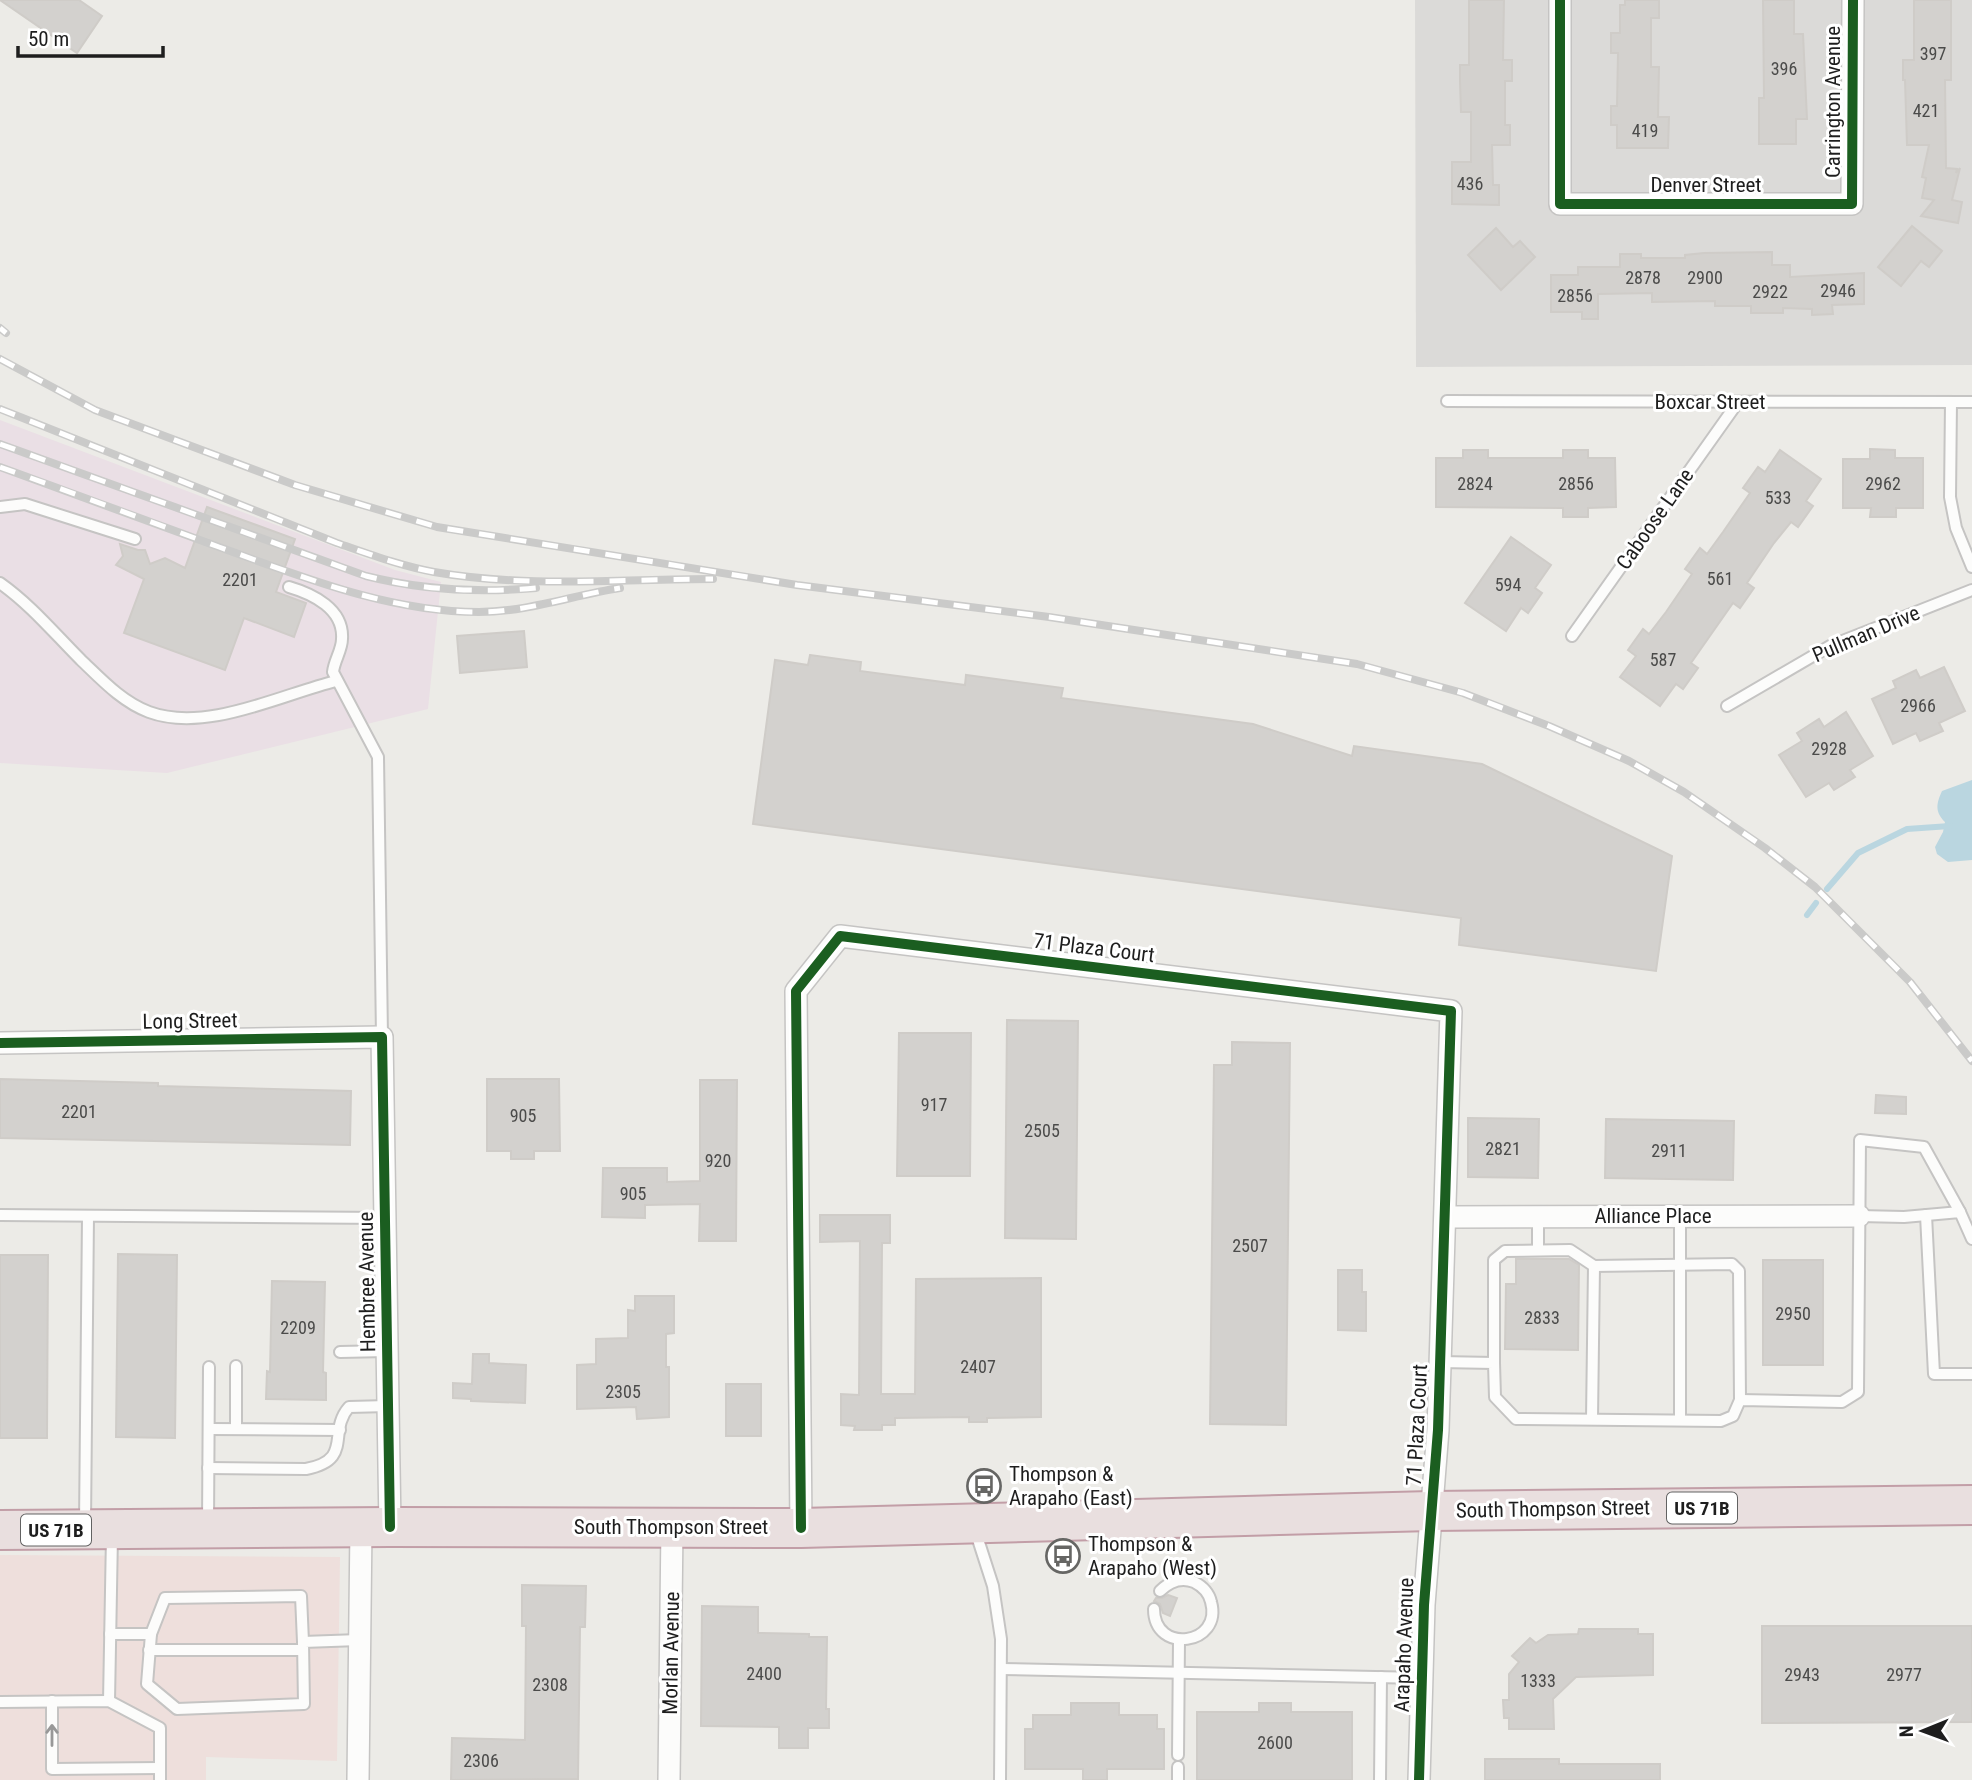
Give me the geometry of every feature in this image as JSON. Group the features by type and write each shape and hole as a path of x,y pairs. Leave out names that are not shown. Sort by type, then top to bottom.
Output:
{"highway":[{"name":"South Thompson Street","path":"0,1530 672,1526 801,1528 1431,1511 1972,1505"}],"street":[{"name":"Denver Street","path":"1560,0 1560,204 1852,204"},
{"name":"Carrington Avenue","path":"1852,204 1853,0"},
{"name":"71 Plaza Court","path":"801,1528 796,991 840,936 1451,1011 1438,1430 1431,1511"},
{"name":"Long Street","path":"0,1043 382,1037"},
{"name":"Hembree Avenue","path":"358,1780 359,1640 376,1527 388,1406 382,1037"},
{"name":"Alliance Place","path":"1446,1217 1859,1216"},
{"name":"Arapaho Avenue","path":"1419,1780 1424,1605 1431,1511"},
{"name":"Morlan Avenue","path":"669,1780 672,1526"}],"lane":[{"name":"Boxcar Street","path":"1447,401 1972,402"},
{"name":"Caboose Lane","path":"1572,636 1738,402"},
{"path":"1951,402 1950,497 1956,528 1972,567"},
{"path":"0,507 25,504 135,539"},
{"path":"0,583 36,611 106,683 124,698 148,712 169,717 198,718 244,709 336,681"},
{"path":"289,587 309,593 327,605 341,627 343,640 333,672 378,757 382,1037"},
{"name":"Pullman Drive","path":"1727,706 1830,646 1972,590"},
{"path":"1740,1400 1842,1402 1858,1392 1860,1140 1924,1147 1972,1239"},
{"path":"1859,1216 1959,1212"},
{"path":"0,1215 385,1218"},
{"path":"1926,1215 1934,1374 1972,1374"},
{"path":"88,1216 99,1530 110,1634 109,1701"},
{"path":"1680,1216 1680,1420"},
{"path":"1538,1217 1538,1250"},
{"path":"1570,1250 1594,1266 1681,1265 1732,1264 1739,1271 1740,1400 1733,1416 1721,1420 1516,1419 1495,1397 1494,1260 1505,1251 1570,1250"},
{"path":"1592,1419 1594,1266"},
{"path":"340,1352 387,1351"},
{"path":"1440,1362 1494,1363"},
{"path":"236,1366 236,1429"},
{"path":"208,1529 209,1367"},
{"path":"208,1468 317,1467 327,1462 335,1453 343,1414 349,1407 388,1406"},
{"path":"209,1429 340,1430"},
{"path":"975,1524 975,1533 993,1586 1001,1639 1000,1780"},
{"path":"1154,1609 1161,1631 1179,1640 1198,1636 1210,1623 1212,1605 1209,1596 1196,1583 1176,1581 1160,1591"},
{"path":"301,1596 303,1646 304,1704 177,1709 147,1684 151,1634 165,1598 301,1596"},
{"path":"110,1634 151,1634"},
{"path":"149,1650 303,1646 359,1640"},
{"path":"1178,1755 1179,1640"},
{"path":"1001,1669 1422,1678"},
{"path":"1380,1780 1381,1677"},
{"path":"0,1702 52,1701 109,1701 160,1728 160,1774 52,1769 52,1701"},
{"path":"1178,1768 1178,1780"}],"shaded area":[{"path":"1415,0 1972,0 1972,365 1416,367"},
{"path":"0,420 395,570 441,582 428,709 167,773 0,763"},
{"path":"0,1555 340,1557 337,1761 206,1757 206,1780 0,1780"}],"water":[{"path":"1972,780 1972,860 1948,862 1937,854 1935,847 1945,822 1938,811 1939,800 1942,791"}],"building":[{"path":"0,0 79,0 102,16 77,53"},
{"path":"1469,0 1504,0 1503,60 1512,60 1512,81 1505,81 1505,125 1510,125 1510,145 1492,145 1493,185 1499,185 1499,205 1452,204 1452,162 1471,162 1471,112 1461,112 1460,81 1460,65 1469,65"},
{"path":"1625,0 1659,0 1659,18 1651,18 1651,67 1659,67 1658,117 1669,117 1668,148 1617,148 1617,125 1611,125 1611,106 1617,106 1618,53 1611,53 1611,33 1620,33 1620,5 1625,5"},
{"path":"1763,0 1794,0 1794,34 1803,34 1807,119 1796,119 1796,144 1759,144 1759,98 1764,98"},
{"path":"1914,0 1951,0 1951,80 1945,80 1946,168 1957,169 1956,173 1960,168 1952,200 1962,202 1958,223 1921,216 1934,200 1922,198 1926,178 1922,177 1929,145 1907,145 1903,80 1903,60 1914,60"},
{"path":"1912,226 1942,251 1929,267 1921,261 1901,286 1878,267"},
{"path":"1496,228 1513,247 1520,241 1535,257 1501,290 1468,255"},
{"path":"1772,252 1772,265 1790,265 1790,277 1864,273 1864,304 1832,305 1833,314 1812,315 1812,309 1783,308 1783,313 1751,313 1751,306 1715,306 1715,301 1652,302 1652,293 1598,294 1598,319 1582,319 1582,312 1551,312 1551,275 1578,275 1578,267 1620,267 1620,254 1641,254 1641,258 1685,258 1685,255 1704,253"},
{"path":"1870,449 1895,450 1895,458 1923,458 1923,508 1896,508 1896,517 1870,517 1871,508 1843,508 1843,459 1870,459"},
{"path":"1463,450 1488,450 1488,458 1563,458 1563,450 1588,450 1588,458 1615,458 1616,507 1588,508 1588,517 1563,517 1563,508 1436,507 1436,458 1463,458"},
{"path":"1780,450 1821,479 1806,501 1813,506 1798,527 1791,522 1774,543 1747,583 1754,588 1740,608 1733,603 1691,663 1698,668 1683,689 1676,684 1660,706 1620,677 1636,656 1628,650 1643,629 1649,634 1666,612 1692,574 1685,569 1700,548 1707,554 1750,493 1743,488 1758,467 1765,472"},
{"path":"207,507 295,539 276,592 306,603 294,637 244,618 225,670 124,633 144,579 116,565 123,556 120,544 145,550 150,564 165,558 185,568"},
{"path":"1511,537 1551,565 1535,588 1542,593 1528,613 1521,608 1506,631 1465,603"},
{"path":"524,631 527,667 460,673 457,636"},
{"path":"810,655 861,662 860,671 965,685 966,675 1063,688 1061,698 1253,724 1352,756 1354,746 1482,764 1672,856 1656,971 1459,945 1461,918 753,824 775,660 808,665"},
{"path":"1944,667 1965,711 1939,723 1943,731 1920,741 1916,733 1893,744 1872,699 1896,688 1893,681 1916,670 1920,678"},
{"path":"1846,712 1873,756 1850,770 1855,777 1834,790 1829,783 1806,797 1779,755 1802,741 1797,733 1819,719 1824,727"},
{"path":"1007,1020 1078,1021 1076,1239 1005,1238"},
{"path":"899,1033 971,1033 970,1176 897,1176"},
{"path":"1232,1042 1290,1043 1286,1425 1210,1424 1214,1065 1232,1065"},
{"path":"0,1079 351,1091 350,1145 0,1138"},
{"path":"487,1079 559,1079 560,1151 534,1151 534,1159 511,1159 511,1151 487,1151"},
{"path":"700,1080 737,1080 736,1241 699,1241 700,1204 645,1205 645,1218 602,1217 603,1168 667,1168 667,1182 700,1181"},
{"path":"1876,1095 1906,1097 1906,1114 1875,1113"},
{"path":"1468,1118 1539,1119 1538,1178 1468,1177"},
{"path":"1606,1119 1734,1121 1733,1180 1605,1178"},
{"path":"820,1215 890,1215 890,1243 882,1243 881,1394 915,1394 916,1279 1041,1278 1041,1417 987,1418 987,1422 969,1422 969,1417 895,1418 895,1425 882,1425 882,1430 854,1430 855,1426 841,1425 841,1394 859,1395 860,1241 820,1242"},
{"path":"118,1254 177,1255 175,1438 116,1437"},
{"path":"0,1255 48,1255 47,1438 0,1438"},
{"path":"1516,1259 1569,1259 1579,1265 1578,1350 1505,1349 1506,1284 1516,1284"},
{"path":"1763,1260 1823,1260 1823,1365 1763,1365"},
{"path":"1338,1270 1362,1270 1362,1292 1366,1292 1366,1331 1338,1330"},
{"path":"272,1281 325,1282 323,1372 326,1373 326,1400 266,1399 267,1371 270,1372"},
{"path":"635,1296 674,1296 674,1333 666,1334 669,1417 637,1419 636,1407 577,1409 577,1365 596,1364 596,1339 628,1338 628,1310 635,1311"},
{"path":"473,1354 489,1354 489,1363 526,1365 525,1403 453,1398 453,1383 472,1384"},
{"path":"726,1384 761,1384 761,1436 726,1436"},
{"path":"522,1585 586,1586 585,1627 580,1627 578,1779 451,1780 452,1738 525,1740 526,1626 522,1626"},
{"path":"1168,1595 1177,1598 1170,1616 1163,1613 1160,1604 1154,1601"},
{"path":"702,1606 758,1607 758,1633 827,1637 826,1709 829,1709 829,1728 808,1728 808,1748 779,1748 779,1727 701,1726"},
{"path":"1762,1626 1972,1626 1972,1722 1762,1723"},
{"path":"1579,1629 1638,1629 1638,1634 1653,1634 1653,1675 1576,1677 1553,1699 1554,1729 1509,1729 1509,1718 1504,1718 1503,1700 1509,1700 1509,1674 1519,1662 1512,1656 1530,1638 1536,1643 1548,1635 1578,1634"},
{"path":"1071,1703 1119,1703 1119,1715 1157,1715 1157,1729 1164,1729 1164,1769 1107,1769 1107,1780 1083,1780 1083,1769 1025,1769 1025,1729 1033,1729 1033,1715 1071,1715"},
{"path":"1259,1703 1291,1703 1291,1712 1352,1712 1352,1780 1197,1780 1197,1712 1259,1712"},
{"path":"1485,1759 1559,1759 1559,1764 1660,1764 1660,1780 1485,1780"}],"waterway":[{"path":"1827,889 1858,853 1907,829 1950,826"},
{"path":"1807,915 1816,903"}],"railway":[{"path":"0,328 6,333"},
{"path":"0,359 95,410 295,485 437,527 797,585 1049,617 1357,664 1463,693 1629,761 1684,792 1765,848 1815,887 1910,982 1972,1061"},
{"path":"0,409 337,543 434,572 503,580 574,582 713,579"},
{"path":"0,444 366,576 450,589 536,588"},
{"path":"0,467 314,581 412,606 497,611 620,588"}],"cycle path":[{"path":"1560,0 1560,204 1852,204 1853,0"},
{"path":"801,1528 796,991 840,936 1451,1011 1438,1430 1424,1605 1419,1780"},
{"path":"0,1043 382,1037 390,1527"}],"place":[{"name":"Thompson & Arapaho (East)","path":"984,1486"},
{"name":"Thompson & Arapaho (West)","path":"1063,1556"}]}
